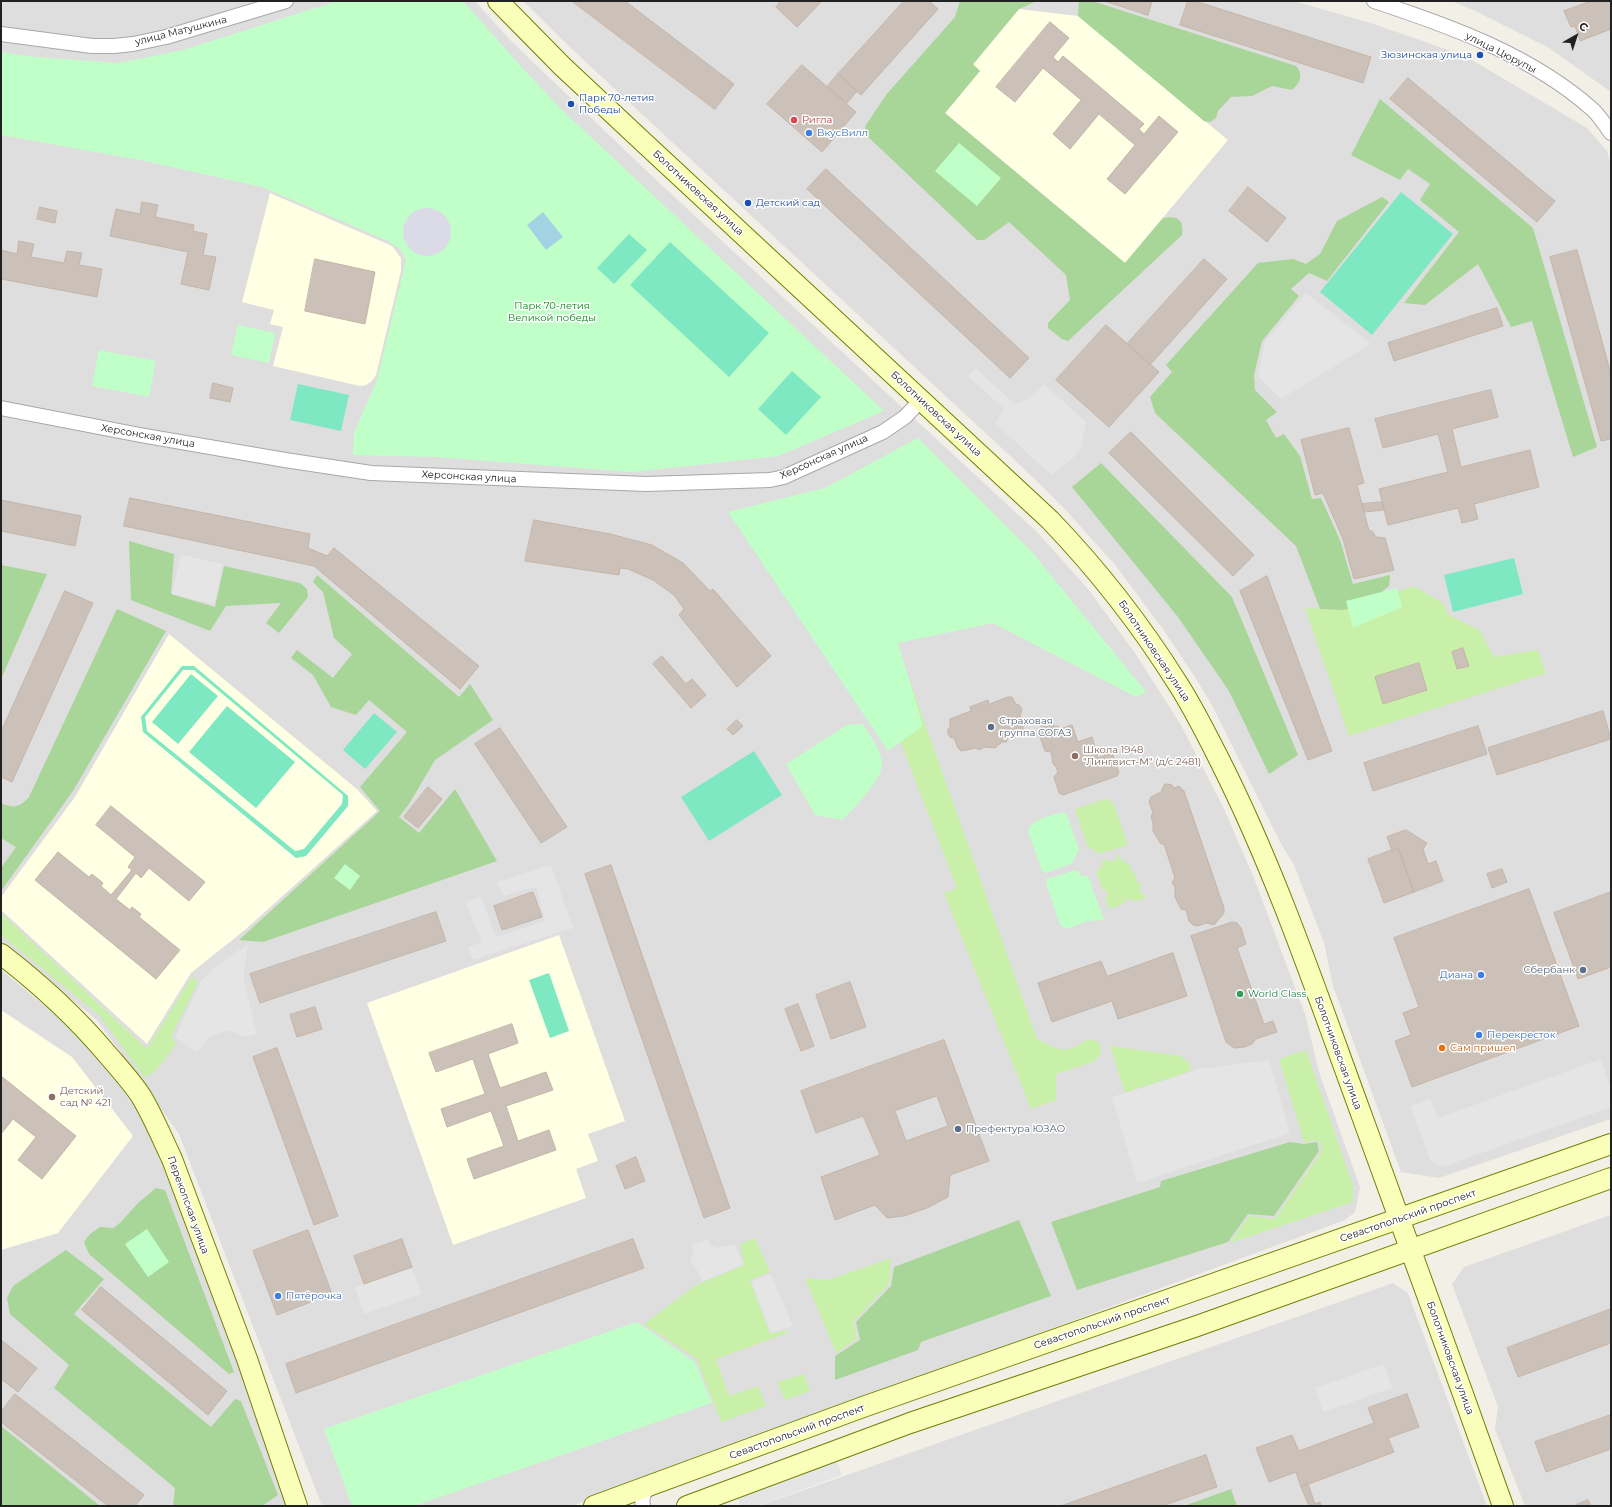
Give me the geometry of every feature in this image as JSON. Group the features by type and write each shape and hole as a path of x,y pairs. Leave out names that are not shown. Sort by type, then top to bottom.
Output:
{"street":[{"name":"улица Матушкина","path":"1,34 92,46 127,44 166,36 286,1"},
{"name":"Болотниковская улица","path":"498,1 562,66 1050,520 1082,552 1125,608 1179,685 1197,716 1240,801 1259,843 1335,1042 1503,1506"},
{"name":"улица Цюрупы","path":"1374,1 1442,24 1520,60 1558,83 1593,110 1611,133"},
{"name":"Херсонская улица","path":"1,408 140,435 371,473 646,484 770,480 784,477 883,432 904,417 921,400"},
{"name":"Перекопская улица","path":"1,954 34,980 81,1024 125,1074 144,1103 172,1159 247,1359 297,1506"},
{"name":"Севастопольский проспект","path":"594,1506 652,1486 863,1407 1611,1144"},
{"path":"687,1506 910,1423 1197,1326 1611,1178"},
{"path":"643,1506 643,1493 647,1488 652,1486"}],"shaded area":[{"path":"1,1 475,1 509,39 654,178 1037,532 1088,589 1135,653 1181,725 1224,809 1254,878 1305,1014 1319,1072 1360,1187 1355,1212 1345,1220 572,1506 322,1506 179,1134 97,1020 1,942"},
{"path":"523,1 1294,1 1374,24 1465,56 1587,128 1607,151 1611,166 1611,1119 1439,1178 1401,1172 1333,986 1324,943 1294,865 1280,842 1213,707 1165,632 1116,566 1063,507 1021,466 575,52"},
{"path":"1451,1 1611,1 1611,92 1549,48 1473,10"},
{"path":"1019,9 1078,16 1228,140 1125,263 945,113 980,71 973,65"},
{"path":"270,193 392,246 401,258 401,271 376,375 372,381 366,385 360,386 273,366 283,327 270,324 274,310 242,302"},
{"path":"427,208 436,210 444,215 449,223 451,232 449,241 444,249 436,254 427,256 418,254 410,249 405,241 403,232 405,223 410,215 418,210"},
{"path":"1306,293 1371,344 1281,399 1258,376 1265,342"},
{"path":"975,368 1015,404 1028,399 1044,384 1086,422 1081,449 1074,457 1051,475 995,423 1004,409 968,376"},
{"path":"181,555 223,564 214,604 172,594"},
{"path":"169,634 358,790 377,811 246,929 191,973 147,1044 1,910 1,897 75,797"},
{"path":"551,865 573,928 473,960 468,947 482,942 465,902 481,896 496,937 545,921 536,887 503,896 497,882"},
{"path":"559,935 625,1121 588,1134 598,1161 576,1169 586,1198 453,1245 367,1003"},
{"path":"248,944 243,977 257,1034 245,1037 227,1030 208,1038 197,1053 175,1037 200,983 212,969"},
{"path":"1,970 77,1032 135,1104 159,1146 236,1349 287,1506 1,1506"},
{"name":"Детский сад № 421","path":"1,1010 72,1057 133,1136 58,1233 1,1250"},
{"path":"1601,1059 1611,1091 1611,1107 1442,1167 1430,1160 1410,1106 1430,1099 1438,1118"},
{"path":"1269,1060 1290,1133 1137,1183 1112,1097 1200,1069"},
{"path":"1611,1215 1611,1506 1525,1506 1495,1429 1498,1407 1452,1284 1464,1267"},
{"path":"707,1240 712,1246 717,1248 735,1244 743,1264 702,1282 696,1268 690,1261 694,1251 692,1244"},
{"path":"412,1269 422,1294 364,1314 355,1287"},
{"path":"771,1274 793,1326 771,1333 751,1281"},
{"path":"1393,1283 1408,1293 1487,1506 759,1506"},
{"path":"1384,1364 1392,1388 1323,1412 1315,1388"},
{"path":"837,1461 842,1475 758,1506 741,1506 738,1498"}],"green space":[{"name":"Парк 70-летия Великой победы","path":"338,1 463,1 564,112 884,411 778,456 632,472 437,457 353,455 354,433 377,380 406,260 401,250 388,241 262,187 140,160 1,135 1,52 33,57 119,63 183,50"},
{"path":"960,1 1037,1 1019,9 973,64 980,71 945,113 1125,263 1163,218 1173,217 1181,222 1182,235 1068,341 1062,339 1048,328 1048,323 1070,300 1066,275 1009,222 984,240 977,240 864,133 866,125 886,95 955,17"},
{"path":"1079,1 1092,1 1296,66 1300,73 1299,82 1292,90 1272,86 1252,96 1231,97 1218,111 1216,118 1210,122 1204,121 1078,16"},
{"path":"1380,99 1533,228 1597,447 1573,457 1532,321 1511,327 1478,264 1425,305 1404,303 1459,232 1420,200 1430,184 1408,169 1400,180 1351,155"},
{"path":"959,143 1001,178 977,206 935,171"},
{"path":"1401,192 1453,234 1372,335 1320,292"},
{"path":"1382,197 1389,202 1327,281 1309,273 1291,289 1299,296 1262,341 1254,375 1255,390 1277,412 1266,420 1276,438 1284,434 1300,456 1312,499 1321,498 1340,540 1353,584 1390,575 1389,586 1368,603 1343,610 1320,609 1296,546 1155,413 1150,397 1172,372 1166,365 1258,263 1293,259 1306,264 1320,254 1337,221"},
{"path":"629,234 647,250 614,284 597,268"},
{"path":"670,242 769,333 729,377 630,285"},
{"path":"238,325 275,333 269,363 231,355"},
{"path":"99,350 156,361 149,397 92,386"},
{"path":"792,371 821,397 786,435 758,409"},
{"path":"298,384 349,395 341,431 290,420"},
{"path":"918,438 1032,552 1146,692 1136,697 993,623 898,643 923,726 888,751 728,512 825,488"},
{"path":"1101,463 1232,597 1298,755 1269,774 1229,691 1178,617 1072,487"},
{"path":"129,541 174,554 171,594 215,607 224,566 300,583 307,589 308,597 279,633 266,623 281,603 226,606 210,631 131,600"},
{"path":"1514,558 1523,594 1453,612 1444,575"},
{"path":"1,565 47,574 1,679"},
{"path":"317,575 459,697 470,684 493,720 435,760 409,804 399,817 419,833 455,789 497,861 263,942 239,940 380,811 360,787 407,732 369,700 356,715 331,707 313,675 291,658 297,650 333,678 352,654 334,638 323,592 313,582"},
{"path":"1414,586 1444,604 1447,614 1479,630 1494,657 1538,650 1546,673 1349,736 1305,608 1343,610"},
{"path":"1397,588 1402,607 1353,628 1346,601"},
{"path":"117,609 166,631 73,791 1,891 1,868 16,847 1,838 1,803 16,806 23,803 29,797"},
{"path":"182,666 194,666 348,796 348,806 306,856 296,858 143,732 141,717","holes":["183,670 194,670 343,795 342,804 304,849 295,851 147,731 145,717"]},
{"path":"907,673 1037,1039 1062,1050 1074,1047 1088,1039 1100,1043 1101,1054 1093,1062 1056,1074 1056,1100 1031,1109 944,893 957,888 893,723"},
{"path":"191,674 218,696 178,744 152,722"},
{"path":"227,706 295,762 256,808 189,752"},
{"path":"374,713 397,732 365,769 343,750"},
{"path":"862,724 875,743 882,760 882,765 877,779 872,787 843,820 815,815 786,764 847,725"},
{"path":"754,751 782,795 709,841 681,797"},
{"path":"1105,799 1110,800 1114,805 1128,845 1099,854 1088,848 1075,809"},
{"path":"1063,812 1067,815 1079,850 1073,863 1046,873 1042,871 1028,831 1037,821"},
{"path":"1116,855 1119,855 1120,860 1124,859 1126,864 1129,864 1131,871 1134,872 1138,884 1141,883 1142,886 1139,887 1141,894 1144,894 1146,898 1132,902 1131,898 1124,901 1124,904 1109,909 1105,897 1108,896 1106,890 1103,890 1096,872 1101,868 1102,861 1108,859 1110,862 1117,860"},
{"path":"345,864 360,876 350,890 334,878"},
{"path":"1076,870 1082,876 1088,876 1104,920 1088,921 1066,929 1060,925 1046,883 1047,879"},
{"path":"1,913 147,1049 192,977 198,982 171,1037 176,1043 159,1067 144,1077 100,1016 1,935"},
{"path":"549,973 569,1031 550,1038 529,980"},
{"path":"1110,1046 1181,1056 1190,1064 1191,1071 1125,1093"},
{"path":"1306,1050 1353,1186 1353,1202 1230,1243 1249,1216 1275,1219 1322,1151 1319,1140 1304,1142 1279,1059"},
{"path":"1290,1142 1304,1144 1317,1142 1319,1151 1274,1216 1248,1214 1228,1242 1077,1290 1051,1222 1160,1187 1161,1181"},
{"path":"156,1188 165,1190 234,1372 229,1374 89,1254 84,1242 90,1234 100,1227 114,1228 138,1203"},
{"path":"1019,1220 1051,1296 921,1342 918,1350 835,1380 835,1356 860,1340 856,1322 891,1286 894,1267"},
{"path":"147,1229 169,1262 148,1277 125,1244"},
{"path":"755,1238 770,1272 750,1280 770,1334 786,1330 787,1333 716,1359 729,1396 758,1386 766,1406 721,1422 697,1359 644,1324 696,1285 744,1265 740,1244"},
{"path":"66,1250 104,1279 74,1314 211,1427 235,1399 241,1401 278,1495 262,1506 173,1506 175,1488 54,1388 69,1365 10,1314 7,1298 13,1286"},
{"path":"891,1258 889,1284 853,1322 857,1339 836,1353 805,1278 828,1280"},
{"path":"637,1322 695,1362 712,1403 414,1506 352,1506 324,1429"},
{"path":"804,1374 810,1391 785,1400 777,1382"},
{"path":"1,1426 100,1506 1,1506"},
{"path":"1231,1489 1237,1506 1184,1506"}],"water":[{"path":"543,212 563,237 546,250 527,225"}],"building":[{"path":"572,1 625,1 734,84 715,109"},
{"path":"781,1 822,1 797,27 776,7"},
{"path":"904,1 929,1 938,9 861,95 838,74"},
{"path":"1105,1 1152,1 1148,15"},
{"path":"1188,1 1195,1 1371,57 1363,83 1180,25"},
{"path":"1592,1 1611,1 1611,29 1580,41 1575,26 1571,27 1564,11"},
{"path":"1050,22 1069,38 1053,57 1058,62 1063,56 1144,124 1139,129 1144,134 1159,116 1178,132 1125,194 1107,179 1135,145 1099,114 1070,149 1053,134 1081,100 1043,68 1015,102 996,87"},
{"path":"802,65 856,112 822,152 767,104"},
{"path":"838,74 857,91 847,103 827,87"},
{"path":"1408,78 1555,201 1537,222 1390,99"},
{"path":"826,169 1029,358 1010,378 807,189"},
{"path":"1248,187 1286,218 1267,242 1229,211"},
{"path":"142,202 158,205 155,217 194,225 193,231 207,234 203,255 216,257 209,290 181,284 188,252 110,236 116,209 140,214"},
{"path":"40,207 57,211 55,223 37,219"},
{"path":"19,241 34,244 31,257 64,263 67,251 82,253 79,265 102,269 97,297 1,279 1,250 17,254"},
{"path":"1577,250 1611,374 1611,439 1601,441 1550,257"},
{"path":"315,259 375,272 365,324 305,311"},
{"path":"1204,259 1227,279 1150,365 1127,344"},
{"path":"1497,308 1503,326 1394,361 1388,343"},
{"path":"1106,325 1159,372 1109,427 1056,380"},
{"path":"213,383 233,388 230,402 210,398"},
{"path":"1491,390 1498,417 1452,429 1461,467 1530,450 1539,487 1474,504 1478,519 1462,523 1458,508 1388,525 1379,489 1448,472 1438,434 1383,448 1375,419"},
{"path":"1349,428 1364,483 1357,485 1369,531 1372,531 1376,537 1385,538 1394,570 1354,579 1343,539 1323,493 1315,495 1301,440"},
{"path":"1131,432 1254,555 1233,576 1109,453"},
{"path":"130,498 310,534 308,548 327,556 334,548 479,666 460,689 314,566 124,526"},
{"path":"1,500 81,516 75,546 1,531"},
{"path":"1382,502 1384,510 1364,512 1362,504"},
{"path":"534,520 610,534 652,545 683,563 710,591 713,589 771,656 737,687 679,615 684,609 674,595 653,580 628,569 620,568 619,575 525,561"},
{"path":"1267,576 1332,751 1308,760 1240,591"},
{"path":"65,591 93,603 12,782 1,777 1,732"},
{"path":"1463,648 1469,666 1457,669 1452,652"},
{"path":"662,656 686,684 692,679 706,695 691,708 653,664"},
{"path":"1419,663 1427,690 1383,704 1375,677"},
{"path":"1012,697 1016,704 1022,709 1020,716 1023,730 1008,736 1006,742 1002,742 995,748 985,747 979,750 976,748 961,751 958,748 954,738 951,738 948,734 950,719 971,711 970,707 988,700 989,704"},
{"path":"1603,711 1611,739 1497,775 1488,748"},
{"path":"737,720 743,726 733,735 727,729"},
{"name":"Школа 1948 \"Лингвист-М\" (д/с 2481)","path":"1052,720 1054,727 1058,726 1060,729 1072,725 1078,742 1092,737 1098,758 1111,753 1119,773 1117,776 1063,795 1059,793 1054,777 1058,772 1053,764 1051,752 1045,751 1039,734 1042,730 1041,724"},
{"path":"1478,726 1487,754 1373,791 1364,763"},
{"path":"500,728 567,827 541,843 475,744"},
{"path":"1164,785 1172,785 1174,788 1179,786 1184,791 1224,908 1224,913 1214,925 1206,923 1198,926 1193,925 1189,921 1186,910 1181,909 1175,897 1175,887 1172,883 1175,878 1164,844 1161,844 1153,831 1151,816 1153,813 1149,802 1151,797 1161,792"},
{"path":"428,787 442,799 418,828 404,817"},
{"path":"111,806 205,882 189,901 149,868 141,878 136,873 116,899 130,910 132,907 141,914 139,917 180,950 156,979 35,880 58,852 89,877 92,874 103,883 101,886 111,895 132,870 128,867 135,857 96,825"},
{"path":"1406,830 1427,843 1423,849 1428,864 1436,861 1443,881 1414,892 1398,848 1392,851 1387,837"},
{"path":"1398,848 1414,892 1384,903 1368,859"},
{"path":"611,865 730,1208 704,1218 585,874"},
{"path":"1502,869 1507,882 1492,888 1487,874"},
{"path":"1529,889 1579,1026 1412,1087 1395,1041 1411,1035 1403,1013 1419,1007 1394,938"},
{"path":"533,892 542,917 502,930 494,906"},
{"path":"1611,892 1611,967 1578,979 1554,913"},
{"path":"436,912 446,941 260,1003 250,974"},
{"path":"1233,922 1237,923 1241,928 1246,944 1237,948 1264,1024 1273,1021 1277,1032 1256,1039 1252,1044 1245,1047 1234,1048 1226,1042 1191,936"},
{"path":"1173,953 1187,996 1118,1019 1112,1001 1052,1022 1038,983 1101,961 1107,976"},
{"path":"850,982 866,1027 831,1039 816,995"},
{"path":"798,1004 814,1046 801,1051 785,1009"},
{"path":"315,1007 322,1029 297,1037 290,1015"},
{"path":"512,1024 518,1043 488,1054 500,1088 546,1072 553,1090 506,1106 518,1141 549,1130 556,1150 474,1179 467,1159 504,1146 491,1111 447,1127 441,1109 485,1094 473,1059 436,1072 429,1053"},
{"name":"Префектура ЮЗАО","path":"944,1040 989,1161 950,1175 948,1197 927,1208 904,1216 887,1218 875,1205 835,1220 821,1177 880,1155 863,1116 816,1133 801,1091","holes":["937,1096 948,1126 906,1141 895,1111"]},
{"path":"277,1048 338,1216 314,1225 253,1057"},
{"path":"1,1076 76,1136 42,1179 18,1160 36,1137 13,1119 1,1134"},
{"path":"636,1157 645,1181 625,1189 616,1166"},
{"path":"308,1230 332,1294 277,1315 253,1251"},
{"path":"402,1239 412,1267 364,1284 354,1256"},
{"path":"633,1239 644,1268 296,1393 286,1364"},
{"path":"101,1287 227,1391 208,1415 82,1310"},
{"path":"1611,1309 1611,1343 1518,1377 1507,1348"},
{"path":"1,1340 37,1368 18,1392 1,1379"},
{"path":"15,1394 144,1495 135,1506 108,1506 1,1422 1,1412"},
{"path":"1407,1394 1419,1427 1388,1438 1394,1452 1301,1487 1296,1472 1269,1482 1256,1448 1292,1435 1299,1451 1374,1423 1368,1408"},
{"path":"1611,1415 1611,1449 1546,1472 1535,1442"},
{"path":"1206,1455 1217,1487 1162,1506 1061,1506"},
{"path":"1308,1484 1315,1504 1320,1502 1321,1506 1309,1506 1301,1487"},
{"path":"1588,1500 1591,1506 1576,1505"}],"place":[{"name":"Зюзинская улица","path":"1480,55"},
{"name":"Парк 70-летия Победы","path":"571,104"},
{"name":"Ригла","path":"794,120"},
{"name":"ВкусВилл","path":"809,133"},
{"name":"Детский сад","path":"748,203"},
{"name":"Страховая группа СОГАЗ","path":"991,727"},
{"name":"Школа 1948 \"Лингвист-М\" (д/с 2481)","path":"1075,756"},
{"name":"Сбербанк","path":"1583,970"},
{"name":"Диана","path":"1481,975"},
{"name":"World Class","path":"1240,994"},
{"name":"Перекресток","path":"1479,1035"},
{"name":"Сам пришел","path":"1442,1048"},
{"name":"Детский сад № 421","path":"52,1097"},
{"name":"Префектура ЮЗАО","path":"958,1129"},
{"name":"Пятёрочка","path":"278,1296"}]}
